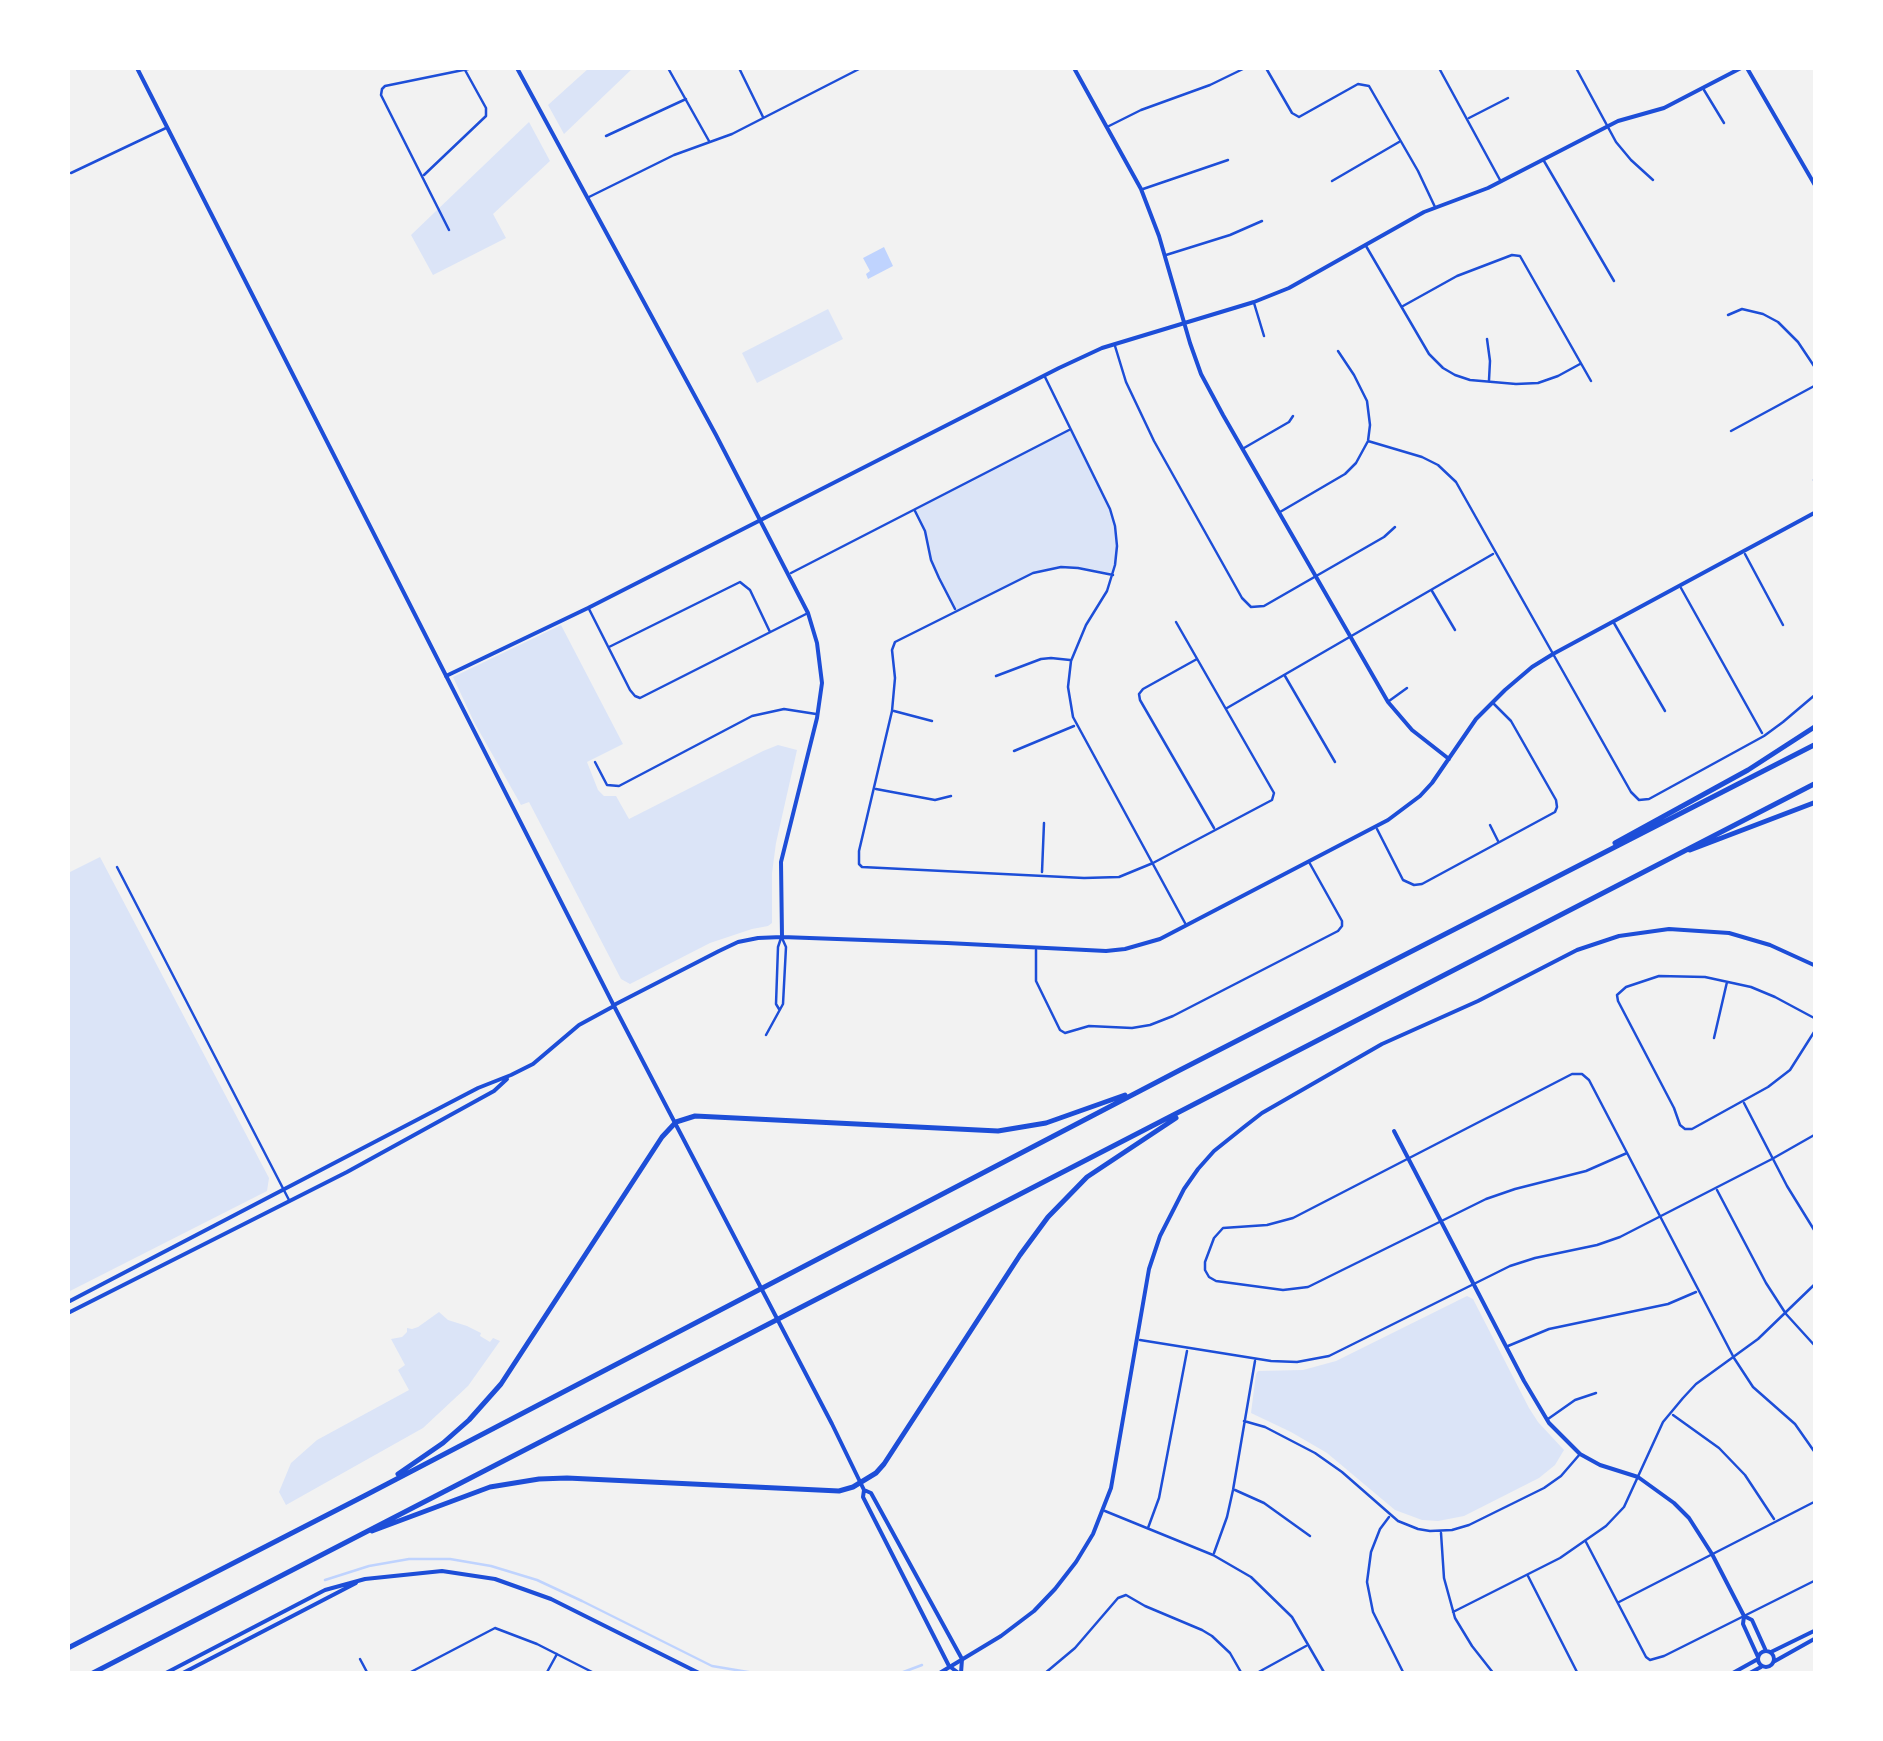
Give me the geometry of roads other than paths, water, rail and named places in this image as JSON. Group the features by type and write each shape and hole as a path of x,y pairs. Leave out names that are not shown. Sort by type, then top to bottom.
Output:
{"highway":[{"path":"1505,903 1748,770 1816,726"},
{"path":"68,1648 1816,744"},
{"path":"91,1674 1816,783"},
{"path":"1678,854 1816,802"},
{"path":"366,1494 443,1443 490,1396 662,1137 676,1122 694,1116 998,1131 1075,1115 1180,1070"},
{"path":"354,1538 490,1487 539,1479 839,1490 863,1486 884,1464 1048,1217 1072,1190 1116,1155 1203,1100"}],"street":[{"path":"136,68 863,1486 962,1659 961,1674 949,1666 864,1497 863,1486"},
{"path":"449,230 381,95 382,89 402,81 473,68"},
{"path":"517,68 790,574 817,643 822,683 818,714 781,862 785,989 783,1004 766,1035"},
{"path":"668,68 710,143"},
{"path":"739,68 764,118"},
{"path":"589,198 674,155 764,118 861,68"},
{"path":"1074,68 1141,189 1202,374 1242,448 1388,702 1412,730 1449,759"},
{"path":"1108,127 1245,68"},
{"path":"1266,68 1289,110 1302,116 1358,84 1369,86 1434,207"},
{"path":"1439,68 1500,182"},
{"path":"1576,68 1607,126 1631,160 1653,180"},
{"path":"446,676 1044,376 1114,344 1289,288 1434,207 1479,192 1607,126 1664,108 1744,68 1816,187"},
{"path":"423,176 486,116 486,108 465,70"},
{"path":"1703,88 1724,123"},
{"path":"1467,119 1508,98"},
{"path":"606,136 686,99"},
{"path":"71,174 168,128"},
{"path":"1332,181 1400,142"},
{"path":"1141,189 1228,160"},
{"path":"1543,160 1614,281"},
{"path":"1164,255 1262,221"},
{"path":"1365,244 1421,342 1438,364 1454,375 1470,380 1538,383 1580,364"},
{"path":"1402,306 1457,276 1512,255 1520,256 1590,381"},
{"path":"1254,302 1264,336"},
{"path":"1728,315 1742,309 1778,322 1816,368"},
{"path":"1487,339 1489,381"},
{"path":"1114,344 1126,382 1154,441 1246,604 1254,608 1264,606 1395,527"},
{"path":"1279,512 1345,474 1368,440 1366,401 1338,351"},
{"path":"1044,376 1106,499 1117,546 1113,575 1103,600 1086,625 1071,660 1068,687 1076,726 1187,926"},
{"path":"1730,432 1816,384"},
{"path":"1242,448 1293,416"},
{"path":"790,574 1070,430"},
{"path":"1368,440 1422,457 1448,472 1456,482 1639,800 1649,799 1764,736 1816,694"},
{"path":"914,510 925,531 939,578 956,611"},
{"path":"68,1302 478,1088 532,1064 579,1024 738,942 782,937 1106,951 1160,939 1376,828 1420,796 1476,719 1517,679 1553,654 1816,512"},
{"path":"1744,552 1783,625"},
{"path":"1226,709 1495,553"},
{"path":"1113,575 1078,568 1033,573 892,645 892,711 858,864 1084,878 1119,876 1153,863 1265,804 1274,797 1176,622"},
{"path":"609,647 736,582 748,588 770,633"},
{"path":"1680,586 1764,736"},
{"path":"1432,590 1455,630"},
{"path":"588,608 635,696 643,697 808,613"},
{"path":"1614,622 1665,711"},
{"path":"996,676 1040,659 1071,660"},
{"path":"1196,659 1143,689 1140,700 1214,830"},
{"path":"1284,675 1335,762"},
{"path":"1388,702 1407,688"},
{"path":"1376,828 1403,880 1414,886 1552,816 1556,800 1510,721 1492,702"},
{"path":"594,762 607,785 618,786 752,716 784,709 818,714"},
{"path":"892,711 932,721"},
{"path":"1014,751 1076,726"},
{"path":"874,788 935,800 952,796"},
{"path":"1042,875 1044,823"},
{"path":"1490,826 1499,842"},
{"path":"1036,948 1036,982 1060,1030 1065,1033 1089,1026 1150,1025 1338,932 1342,922 1310,862"},
{"path":"118,867 289,1202"},
{"path":"938,1674 1012,1628 1055,1589 1076,1562 1104,1511 1118,1457 1149,1269 1160,1236 1198,1168 1244,1126 1349,1062 1577,950 1619,936 1670,929 1729,933 1770,944 1816,966"},
{"path":"779,1009 776,988 782,937"},
{"path":"1816,1019 1776,997 1727,980 1658,976 1626,987 1618,995 1685,1129 1692,1129 1768,1087 1790,1070 1816,1029"},
{"path":"1714,1038 1727,980"},
{"path":"1627,1154 1586,1172 1486,1199 1308,1287 1283,1290 1216,1281 1205,1270 1214,1238 1222,1228 1281,1222 1572,1074 1586,1075 1734,1358 1753,1387 1795,1424 1816,1454"},
{"path":"68,1313 289,1202 494,1091 511,1075"},
{"path":"1743,1101 1816,1233"},
{"path":"1394,1131 1546,1420 1580,1454 1638,1477 1689,1518 1744,1616 1743,1624 1769,1674"},
{"path":"1138,1340 1256,1359 1297,1362 1329,1356 1510,1266 1620,1237 1816,1134"},
{"path":"1716,1189 1786,1314 1816,1348"},
{"path":"1453,1612 1586,1542 1624,1507 1663,1422 1696,1384 1734,1358 1816,1283"},
{"path":"1506,1347 1549,1329 1668,1304 1698,1291"},
{"path":"1148,1530 1160,1498 1188,1348"},
{"path":"1213,1555 1234,1490 1256,1359"},
{"path":"1546,1420 1575,1400 1596,1393"},
{"path":"1672,1414 1745,1474 1776,1521"},
{"path":"1244,1420 1289,1438 1342,1472 1390,1516 1418,1530 1441,1531 1476,1522 1544,1488 1580,1454"},
{"path":"1234,1490 1264,1503 1310,1536"},
{"path":"1618,1602 1816,1501"},
{"path":"1104,1511 1213,1555 1267,1590 1292,1617 1325,1674"},
{"path":"1390,1516 1370,1552 1367,1582 1373,1612 1404,1674"},
{"path":"1441,1531 1444,1578 1453,1612 1494,1674"},
{"path":"1586,1542 1650,1660 1816,1580"},
{"path":"164,1674 325,1590 365,1580 442,1571 496,1579 551,1599 700,1674"},
{"path":"1527,1574 1578,1674"},
{"path":"181,1674 365,1580"},
{"path":"1044,1674 1126,1594 1144,1606 1202,1630 1230,1653 1242,1674"},
{"path":"1744,1616 1752,1620 1775,1665"},
{"path":"407,1674 495,1628 596,1674"},
{"path":"1730,1674 1816,1630"},
{"path":"1748,1674 1775,1665 1816,1638"},
{"path":"1255,1674 1309,1645"},
{"path":"546,1674 557,1654"},
{"path":"360,1659 368,1674"}],"water":[{"path":"884,247 893,266 868,279 866,274 870,271 863,258"}],"waterway":[{"path":"325,1580 409,1559 450,1559 491,1566 537,1580 712,1666 754,1673"},
{"path":"898,1674 922,1665"}]}
